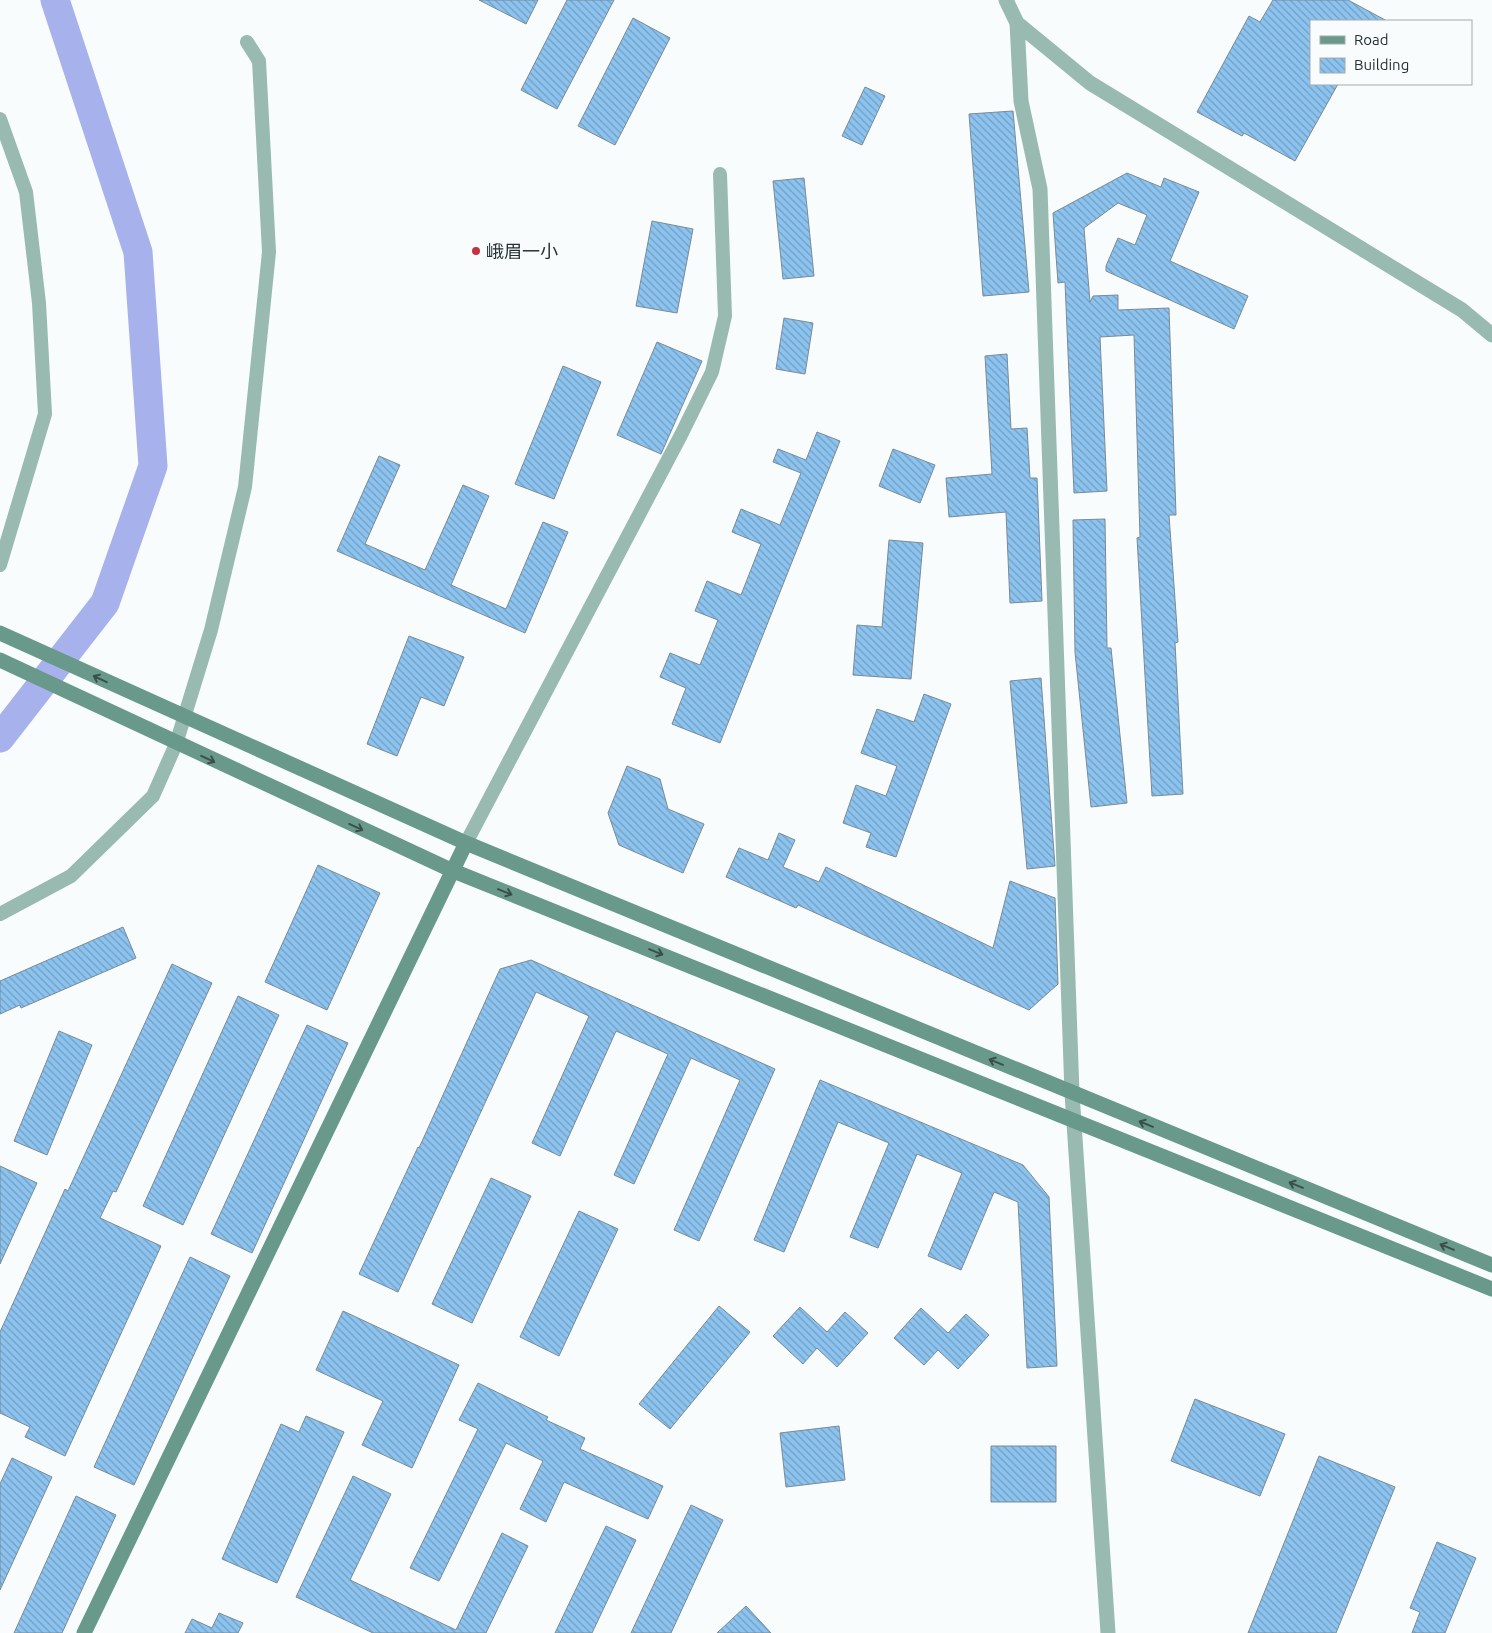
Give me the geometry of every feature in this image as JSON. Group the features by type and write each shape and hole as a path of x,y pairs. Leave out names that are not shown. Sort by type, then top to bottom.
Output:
{"main road":[{"path":"0,632 144,699 185,715 466,843 1492,1265"},
{"path":"0,660 176,744 451,870 1492,1289"},
{"path":"84,1633 451,870 466,843"}],"street":[{"path":"1006,0 1016,23 1021,101 1040,189 1072,1093 1108,1633"},
{"path":"1016,23 1090,84 1454,305 1492,335"},
{"path":"0,914 70,876 153,796 176,744 225,577 245,487 269,252 259,60 247,42"},
{"path":"0,119 26,192 38,303 45,414 0,565"},
{"path":"466,843 681,435 712,372 725,316 720,174"}],"building":[{"path":"479,0 538,0 526,24"},
{"path":"567,0 614,0 557,109 521,90"},
{"path":"1273,0 1348,0 1385,20 1310,20 1310,85 1337,85 1295,161 1244,133 1242,136 1197,112 1249,16 1260,22"},
{"path":"633,18 670,38 615,145 578,126"},
{"path":"865,87 885,96 862,145 842,136"},
{"path":"1013,111 1029,292 983,296 969,114"},
{"path":"1127,173 1161,187 1164,178 1199,192 1170,261 1248,296 1234,329 1106,271 1106,266 1118,238 1135,245 1147,215 1118,203 1084,228 1090,302 1093,296 1118,295 1118,310 1169,308 1176,515 1169,515 1178,642 1175,643 1183,794 1152,796 1137,538 1140,537 1134,335 1100,337 1107,491 1074,493 1065,282 1058,283 1053,213"},
{"path":"804,178 814,276 783,279 773,181"},
{"path":"652,221 693,229 677,313 636,306"},
{"path":"784,318 813,323 805,374 776,369"},
{"path":"657,342 702,361 661,454 617,435"},
{"path":"1007,354 1011,429 1027,428 1030,478 1037,478 1042,601 1010,603 1006,512 949,517 946,478 992,474 985,356"},
{"path":"563,366 601,382 554,499 515,484"},
{"path":"817,432 840,441 720,743 672,724 686,688 660,677 670,653 700,665 718,620 695,611 707,581 741,595 761,544 732,532 741,509 780,525 801,473 773,462 778,449 806,460"},
{"path":"893,449 935,465 920,503 879,486"},
{"path":"379,456 400,465 365,544 425,570 463,485 489,496 451,585 506,609 543,522 568,532 525,633 337,551"},
{"path":"1105,519 1107,648 1111,648 1127,803 1091,807 1075,652 1073,520"},
{"path":"889,540 923,543 911,679 853,675 857,625 882,627"},
{"path":"409,636 464,657 444,706 421,697 397,756 367,744"},
{"path":"1041,678 1055,866 1027,869 1010,681"},
{"path":"924,694 951,704 896,857 866,847 871,833 843,823 856,785 886,796 897,766 861,753 877,709 914,722"},
{"path":"627,766 660,779 668,809 704,824 683,873 619,845 608,813"},
{"path":"779,833 795,840 783,867 819,882 826,867 993,948 1010,881 1055,898 1058,984 1029,1010 798,905 796,908 726,877 739,848 768,860"},
{"path":"318,865 380,893 327,1010 265,982"},
{"path":"123,927 136,958 21,1008 20,1005 0,1014 0,981"},
{"path":"531,960 775,1069 699,1241 674,1230 740,1080 691,1058 634,1184 614,1175 668,1054 616,1031 560,1156 532,1143 589,1016 536,992 398,1292 359,1274 419,1148 500,969"},
{"path":"172,964 212,983 116,1192 113,1191 100,1218 161,1246 65,1456 25,1437 30,1427 0,1413 0,1332 65,1189 68,1191"},
{"path":"238,996 279,1015 183,1225 143,1206"},
{"path":"307,1025 348,1043 252,1253 211,1234"},
{"path":"59,1031 92,1045 47,1155 14,1141"},
{"path":"820,1080 1023,1165 1049,1197 1057,1366 1027,1368 1018,1202 994,1192 961,1270 928,1256 962,1173 917,1154 878,1248 850,1237 889,1143 838,1122 784,1252 754,1240"},
{"path":"0,1166 37,1183 0,1264"},
{"path":"491,1178 531,1196 472,1323 432,1304"},
{"path":"579,1211 618,1229 559,1356 520,1337"},
{"path":"190,1257 230,1276 134,1485 94,1467"},
{"path":"719,1306 750,1332 670,1429 639,1404"},
{"path":"800,1307 827,1332 845,1312 868,1333 837,1367 817,1348 803,1364 773,1336"},
{"path":"921,1308 948,1333 966,1314 989,1335 958,1369 938,1350 924,1365 894,1338"},
{"path":"343,1311 459,1365 412,1468 362,1445 383,1401 316,1370"},
{"path":"478,1383 548,1417 546,1420 585,1438 580,1449 663,1486 648,1519 564,1482 546,1522 520,1509 543,1461 506,1443 439,1581 410,1568 478,1429 459,1420"},
{"path":"1195,1399 1285,1434 1260,1496 1171,1461"},
{"path":"306,1416 344,1432 277,1583 222,1559 281,1424 299,1432"},
{"path":"839,1426 845,1480 786,1487 780,1433"},
{"path":"991,1446 1056,1446 1056,1502 991,1502"},
{"path":"1319,1456 1395,1487 1336,1633 1248,1633"},
{"path":"12,1458 52,1477 0,1590 0,1484"},
{"path":"353,1476 391,1494 350,1580 456,1630 502,1533 528,1546 486,1633 373,1633 296,1597"},
{"path":"76,1496 116,1515 62,1633 14,1633"},
{"path":"691,1505 723,1520 671,1633 631,1633"},
{"path":"606,1526 636,1540 592,1633 555,1633"},
{"path":"1437,1542 1476,1558 1445,1633 1412,1633 1420,1612 1410,1608"},
{"path":"746,1606 771,1633 717,1633"},
{"path":"219,1613 243,1623 238,1633 185,1633 192,1619 212,1628"}],"waterway":[{"path":"0,738 105,603 153,466 138,252 55,0"}],"place":[{"name":"峨眉一小","path":"476,251"}]}
